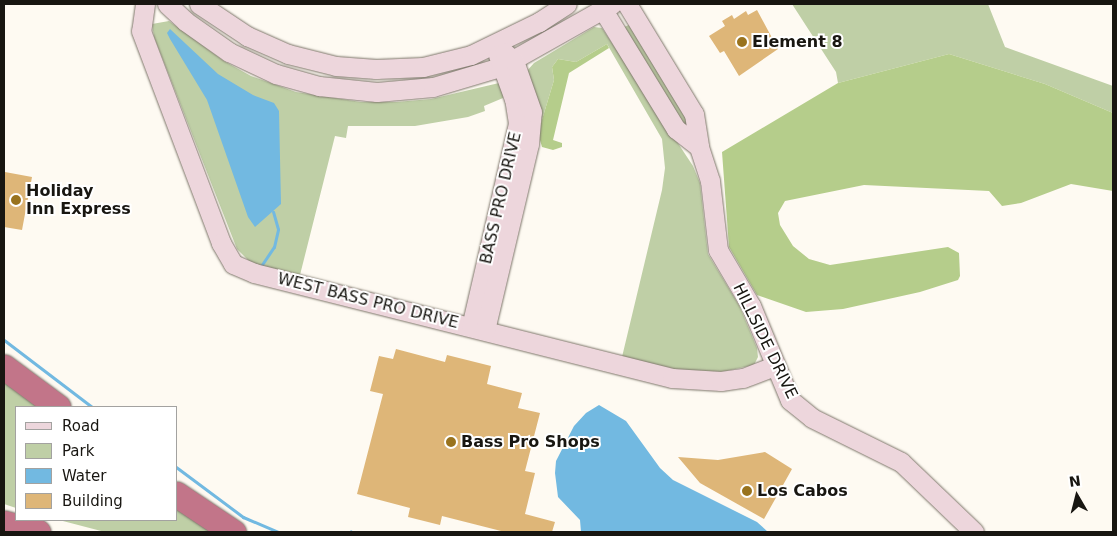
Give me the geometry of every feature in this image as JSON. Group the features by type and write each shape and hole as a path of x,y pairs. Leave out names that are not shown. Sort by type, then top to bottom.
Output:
{"highway":[{"path":"4,367 57,406"},
{"path":"178,495 233,532"},
{"path":"4,523 38,532"}],"street":[{"name":"WEST BASS PRO DRIVE","path":"145,4 141,31 221,243 233,264 254,273 698,382 743,378 775,366"},
{"path":"167,4 185,21 229,52 276,74 319,86 376,92 433,87 507,64 606,6 676,128 699,147"},
{"path":"198,4 247,36 288,54 336,66 423,67 471,55 496,44 568,4"},
{"name":"HILLSIDE DRIVE","path":"627,4 694,114 699,147 710,181 718,250 750,306 790,400 800,409 901,462 974,532"},
{"name":"BASS PRO DRIVE","path":"478,328 518,124 507,64 496,44"}],"green space":[{"path":"792,4 988,4 1005,47 1113,86 1113,113 1045,84 949,54 838,83 836,72"},
{"path":"169,21 224,61 251,76 296,92 361,102 396,102 431,99 499,83 505,90 503,98 484,106 485,111 468,117 415,126 348,126 346,138 335,136 300,275 251,263 237,249 154,37 152,24"},
{"path":"629,25 687,119 689,128 683,123 624,27"},
{"path":"594,27 602,28 693,166 700,183 708,254 740,307 757,348 758,357 754,365 717,373 683,371 622,357 662,190 665,168 662,139 607,44 576,62 558,59 552,67 554,80 538,133 526,72 534,63"},
{"path":"607,44 609,48 569,73 553,140 562,143 562,147 553,150 542,147 538,133 554,80 552,67 558,59 576,62"},
{"path":"949,54 1045,84 1113,113 1113,191 1071,184 1021,203 1002,206 989,191 864,185 785,201 778,213 780,225 793,246 809,259 830,265 948,247 959,253 960,276 958,280 920,292 843,309 806,312 757,295 729,247 722,152 838,83"},
{"path":"4,380 41,406 15,406 15,508 4,504"},
{"path":"178,503 221,532 105,532 63,521 178,521"}],"water":[{"path":"170,29 218,74 253,95 274,103 279,111 281,204 255,227 248,217 207,100 170,39 167,33"},
{"path":"599,405 626,421 660,468 673,480 757,522 768,532 581,532 580,520 558,497 555,473 556,461 574,426 586,413"}],"building":[{"name":"Element 8","path":"757,10 778,49 739,76 724,51 720,53 709,36 725,26 722,21 732,15 734,19 746,11 748,15"},
{"name":"Holiday Inn Express","path":"5,172 32,177 22,230 4,227"},
{"name":"Bass Pro Shops","path":"396,349 445,362 447,355 491,366 487,384 522,393 518,408 540,413 525,471 535,473 525,514 555,522 552,532 505,532 442,516 440,525 408,517 410,508 357,494 383,394 370,391 379,356 393,359"},
{"name":"Los Cabos","path":"765,452 792,469 764,519 700,483 678,457 718,460"}],"waterway":[{"path":"261,266 274,247 278,229 273,212"},
{"path":"4,340 91,406"},
{"path":"178,468 243,517 278,532"}],"place":[{"name":"Element 8","path":"742,42"},
{"name":"Holiday Inn Express","path":"16,200"},
{"name":"Bass Pro Shops","path":"451,442"},
{"name":"Los Cabos","path":"747,491"}]}
